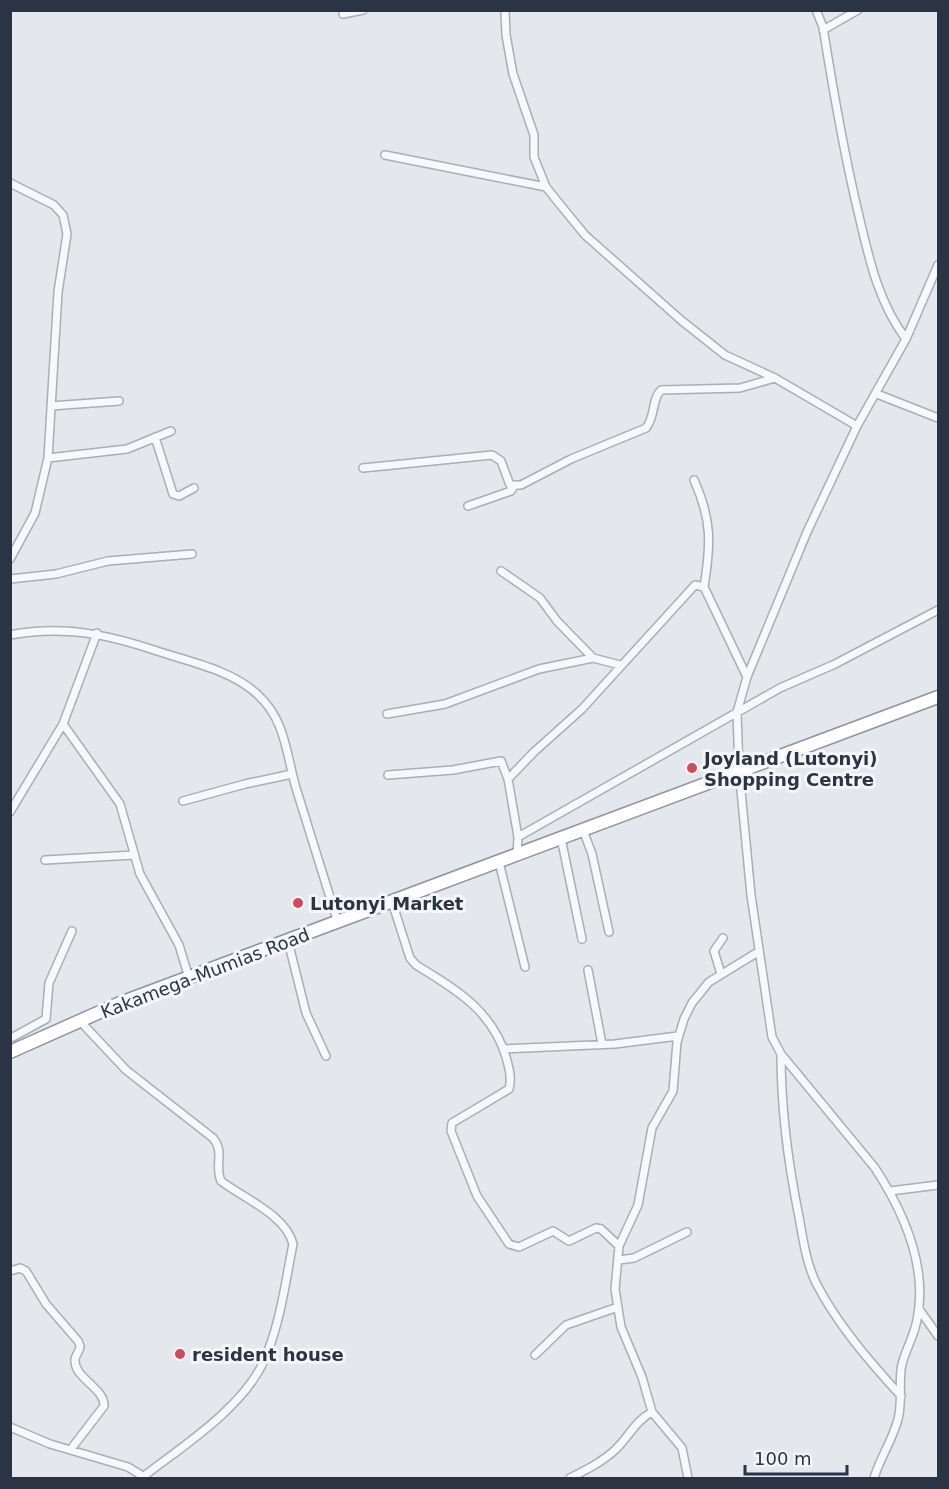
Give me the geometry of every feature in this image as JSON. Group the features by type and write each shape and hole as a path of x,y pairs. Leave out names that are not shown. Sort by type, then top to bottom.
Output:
{"highway":[{"name":"Kakamega-Mumias Road","path":"13,1044 80,1021 739,770 939,697"}],"street":[{"path":"343,14 363,10"},
{"path":"506,10 506,36 513,74 532,126 534,157 546,187 585,235 682,321 725,355 775,378 856,426"},
{"path":"816,10 823,30 845,156 871,269 894,323 906,339"},
{"path":"823,30 858,10"},
{"path":"386,155 546,187"},
{"path":"10,183 54,205 63,215 67,226 58,292 48,458 35,513 10,559"},
{"path":"874,1479 898,1421 902,1365 913,1340 919,1308 918,1273 914,1254 890,1191 875,1168 781,1054 772,1037 758,952 739,770 737,712 747,677 807,532 856,426 877,394 906,339 939,265"},
{"path":"468,507 511,491 514,486 571,459 639,432 651,421 656,396 661,390 740,388 775,378"},
{"path":"877,394 939,418"},
{"path":"51,406 119,401"},
{"path":"48,458 127,449 171,431"},
{"path":"155,437 171,492 180,496 194,488"},
{"path":"363,468 492,455 498,457 507,481 514,486"},
{"path":"694,480 706,505 710,524 710,545 704,587 747,677"},
{"path":"10,579 56,574 108,561 192,554"},
{"path":"501,571 540,598 557,621 592,658"},
{"path":"508,779 582,709 620,664 650,637 691,587 700,584 704,587"},
{"path":"518,837 737,712 939,610"},
{"path":"10,635 36,630 97,633 222,674 257,694 276,718 285,736 292,774 338,923"},
{"path":"10,812 63,724 97,633"},
{"path":"387,714 445,704 538,669 592,658 620,664"},
{"path":"63,724 120,804 144,884 179,945 189,978"},
{"path":"388,775 453,770 501,761 508,779 518,837 517,855"},
{"path":"183,801 292,774"},
{"path":"583,830 592,854 609,932"},
{"path":"561,838 582,939"},
{"path":"45,860 134,855"},
{"path":"499,862 525,968"},
{"path":"392,902 410,958 416,965 475,1005 490,1022 503,1049 510,1072 508,1089 459,1119 451,1128 451,1136 477,1196 514,1247 552,1231 566,1241 573,1240 596,1228 601,1229 619,1246"},
{"path":"13,1044 46,1019 49,983 72,931"},
{"path":"721,974 714,951 723,938"},
{"path":"288,941 306,1013 326,1056"},
{"path":"688,1479 682,1448 652,1412 642,1377 621,1327 615,1289 619,1246 638,1205 652,1128 673,1091 678,1036 692,1003 709,982 758,952"},
{"path":"588,970 602,1044"},
{"path":"10,1427 50,1444 128,1467 145,1478 222,1415 262,1364 277,1324 293,1244 290,1233 277,1219 221,1180 217,1172 221,1151 213,1138 126,1070 80,1021"},
{"path":"503,1049 602,1044 678,1036"},
{"path":"781,1054 781,1098 789,1167 809,1266 836,1314 873,1366 901,1396"},
{"path":"890,1191 939,1185"},
{"path":"619,1260 634,1258 687,1232"},
{"path":"10,1271 20,1268 26,1271 46,1304 78,1341 80,1346 75,1357 77,1367 104,1399 104,1406 71,1449"},
{"path":"535,1355 566,1325 618,1307"},
{"path":"919,1308 939,1336"},
{"path":"570,1479 603,1460 616,1449 641,1417 652,1412"}],"place":[{"name":"Joyland (Lutonyi) Shopping Centre","path":"692,768"},
{"name":"Lutonyi Market","path":"298,903"},
{"name":"resident house","path":"180,1354"}]}
